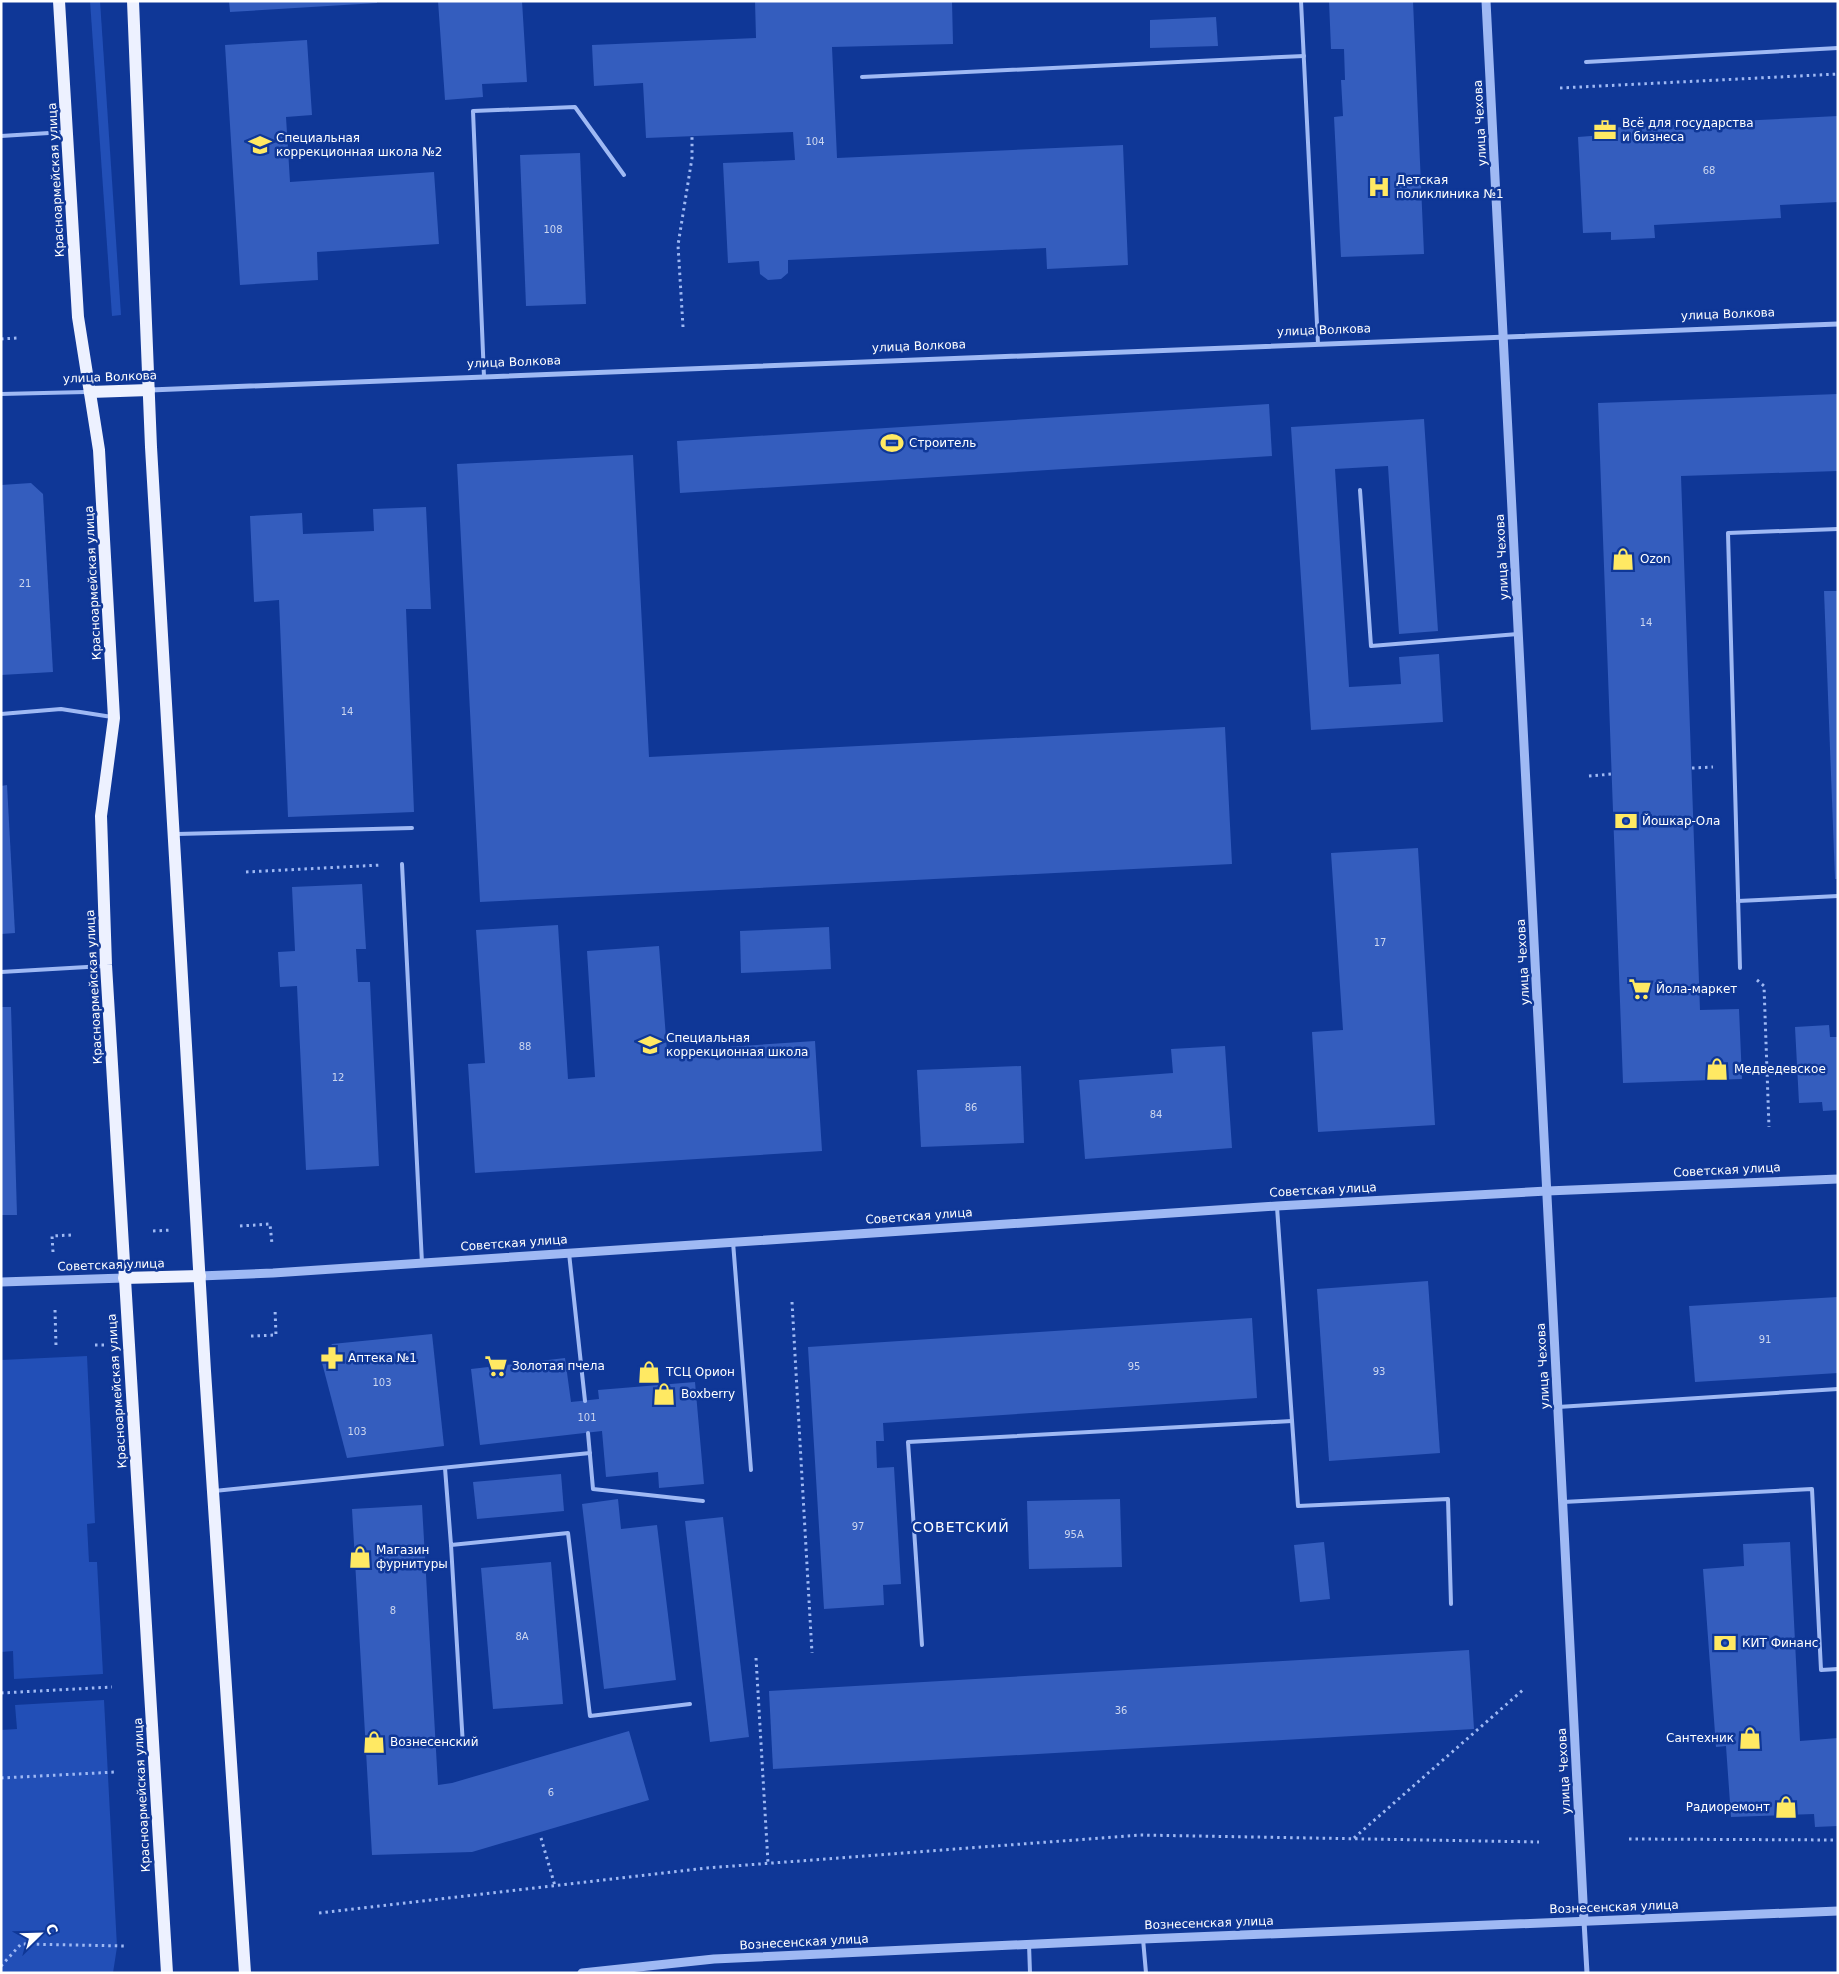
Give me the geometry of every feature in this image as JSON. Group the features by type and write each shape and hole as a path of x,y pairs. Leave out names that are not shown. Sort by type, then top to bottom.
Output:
{"main road":[{"name":"Красноармейская улица","path":"59,1 78,317 99,450 114,718 101,816 106,966 167,1973"},
{"path":"133,1 149,390 213,1491 245,1973"},
{"name":"улица Волкова","path":"90,392 149,390"},
{"name":"Советская улица","path":"124,1278 200,1276"}],"street":[{"name":"улица Чехова","path":"1486,1 1584,1921"},
{"name":"улица Волкова","path":"149,390 1838,324"},
{"name":"Советская улица","path":"200,1276 1277,1206 1547,1191 1838,1179"},
{"name":"Советская улица","path":"1,1282 124,1278"},
{"name":"Вознесенская улица","path":"582,1973 714,1959 1142,1938 1838,1911"},
{"path":"1584,1921 1587,1973"}],"lane":[{"path":"1301,1 1318,344"},
{"path":"1586,62 1838,48"},
{"path":"862,77 1304,56"},
{"path":"484,377 473,111 576,107 624,175"},
{"path":"1,136 67,132"},
{"name":"улица Волкова","path":"1,394 90,392"},
{"path":"1360,490 1371,646 1518,634"},
{"path":"1740,968 1728,533 1838,529"},
{"path":"1,714 61,709 114,718"},
{"path":"175,834 412,828"},
{"path":"402,864 422,1263"},
{"path":"1738,901 1838,896"},
{"path":"1,972 106,966"},
{"path":"1277,1206 1298,1506 1448,1500 1451,1604"},
{"path":"733,1242 752,1470"},
{"path":"569,1253 585,1401"},
{"path":"1558,1407 1838,1389"},
{"path":"922,1645 908,1442 1292,1421"},
{"path":"588,1433 593,1489 703,1501"},
{"path":"213,1491 590,1453"},
{"path":"445,1468 463,1746"},
{"path":"1563,1502 1812,1490 1821,1670 1838,1669"},
{"path":"451,1545 568,1533 590,1716 690,1704"},
{"path":"1142,1938 1146,1973"},
{"path":"1029,1944 1030,1973"}],"path":[{"path":"1560,88 1838,74"},
{"path":"683,327 678,245 692,158 692,136"},
{"path":"1,339 18,338"},
{"path":"1590,776 1612,774"},
{"path":"246,872 402,864"},
{"path":"1764,986 1769,1127"},
{"path":"240,1226 270,1224 272,1244"},
{"path":"153,1231 175,1230"},
{"path":"53,1252 52,1236 71,1235"},
{"path":"792,1302 812,1653"},
{"path":"251,1336 276,1335 275,1308"},
{"path":"55,1310 56,1346"},
{"path":"756,1658 768,1863"},
{"path":"1,1693 112,1687"},
{"path":"1353,1839 1524,1689"},
{"path":"1,1778 116,1772"},
{"path":"319,1913 768,1863 1140,1835 1538,1842"},
{"path":"540,1838 555,1886"},
{"path":"1629,1839 1838,1840"},
{"path":"1,1966 20,1944 125,1946"}],"shaded area":[{"path":"90,1 100,1 121,315 112,316"},
{"path":"87,1356 95,1523 87,1524 89,1562 97,1562 103,1674 14,1679 13,1651 1,1652 1,1360"},
{"path":"104,1700 117,1947 113,1973 1,1973 1,1730 17,1729 15,1705"}],"building":[{"path":"229,1 377,1 377,3 230,12"},
{"path":"438,1 522,1 527,82 482,84 483,97 445,100"},
{"path":"755,1 952,1 953,44 832,47 837,158 1123,145 1128,265 1047,269 1046,248 788,260 788,273 781,279 768,280 760,274 759,261 728,263 723,163 795,160 793,132 646,138 643,83 594,86 592,45 756,38"},
{"name":"Детская поликлиника №1","path":"1329,1 1413,1 1424,254 1341,257 1334,117 1343,116 1341,80 1345,80 1344,49 1331,49"},
{"path":"1216,17 1218,46 1150,48 1150,20"},
{"name":"Специальная коррекционная школа №2","path":"307,40 312,115 286,117 290,182 434,172 439,244 317,252 318,280 240,285 225,45"},
{"path":"1838,116 1838,202 1780,205 1781,218 1654,225 1655,238 1611,240 1611,232 1583,233 1578,137 1604,135 1603,128 1674,125 1675,130 1718,128 1718,122"},
{"path":"580,153 586,304 526,306 520,155"},
{"path":"1838,394 1838,471 1681,476 1700,1010 1739,1009 1742,1079 1623,1083 1598,403"},
{"name":"Строитель","path":"1269,404 1272,456 680,493 677,441"},
{"path":"1424,419 1438,631 1399,634 1388,466 1335,469 1349,687 1401,684 1399,657 1439,654 1443,722 1311,730 1291,427"},
{"path":"633,455 649,757 1225,727 1232,864 480,902 457,464"},
{"path":"31,483 43,494 53,672 1,675 1,485"},
{"path":"426,507 431,609 406,609 414,812 288,817 279,600 254,602 250,516 302,513 303,534 374,531 373,509"},
{"path":"1824,591 1838,591 1838,879 1835,879"},
{"path":"7,785 15,933 1,934 1,786"},
{"path":"1418,848 1435,1125 1318,1132 1312,1032 1343,1030 1331,853"},
{"path":"362,884 366,949 356,949 358,982 370,982 379,1166 306,1170 297,986 280,987 278,952 295,951 292,887"},
{"name":"Специальная коррекционная школа","path":"558,925 568,1079 595,1077 587,951 659,946 667,1051 815,1041 822,1151 475,1173 468,1064 485,1063 476,930"},
{"path":"829,927 831,969 741,973 740,931"},
{"path":"1,1007 11,1007 17,1215 1,1215"},
{"path":"1829,1025 1830,1037 1838,1037 1838,1110 1823,1111 1822,1102 1799,1103 1795,1027"},
{"path":"1225,1046 1232,1148 1085,1159 1079,1080 1173,1073 1171,1049"},
{"path":"1021,1066 1024,1143 921,1147 917,1070"},
{"path":"1428,1281 1440,1453 1329,1461 1317,1289"},
{"path":"1838,1297 1838,1373 1695,1382 1689,1306"},
{"path":"1252,1318 1257,1398 883,1423 884,1441 876,1441 877,1468 894,1467 901,1584 883,1585 884,1605 824,1609 808,1347"},
{"path":"432,1334 444,1446 347,1458 321,1359 332,1344"},
{"path":"565,1358 571,1402 599,1399 598,1390 695,1382 704,1484 659,1488 658,1472 606,1477 602,1431 480,1445 471,1369"},
{"path":"561,1474 564,1511 477,1519 473,1482"},
{"path":"618,1499 621,1529 657,1525 676,1680 604,1689 582,1504"},
{"path":"1120,1499 1122,1567 1029,1569 1027,1501"},
{"path":"422,1505 438,1785 452,1783 629,1731 649,1800 472,1852 372,1855 352,1509"},
{"path":"723,1517 749,1737 710,1742 685,1521"},
{"path":"1324,1542 1330,1599 1300,1602 1294,1545"},
{"path":"1790,1542 1800,1741 1838,1738 1838,1826 1815,1827 1814,1814 1731,1817 1726,1746 1716,1747 1703,1569 1744,1566 1743,1544"},
{"path":"551,1562 563,1704 493,1709 481,1568"},
{"path":"1469,1650 1474,1729 773,1769 769,1691"}],"place":[{"name":"Всё для государства и бизнеса","path":"1605,130"},
{"name":"Специальная коррекционная школа №2","path":"260,145"},
{"name":"Детская поликлиника №1","path":"1379,187"},
{"name":"Строитель","path":"892,443"},
{"name":"Ozon","path":"1623,559"},
{"name":"Йошкар-Ола","path":"1626,821"},
{"name":"Йола-маркет","path":"1640,989"},
{"name":"Специальная коррекционная школа","path":"650,1045"},
{"name":"Медведевское","path":"1717,1069"},
{"name":"Аптека №1","path":"332,1358"},
{"name":"Золотая пчела","path":"496,1366"},
{"name":"ТСЦ Орион","path":"649,1372"},
{"name":"Boxberry","path":"664,1394"},
{"name":"Магазин фурнитуры","path":"360,1557"},
{"name":"КИТ Финанс","path":"1725,1643"},
{"name":"Сантехник","path":"1750,1738"},
{"name":"Вознесенский","path":"374,1742"},
{"name":"Радиоремонт","path":"1786,1807"}],"district":[{"name":"СОВЕТСКИЙ","path":"961,1527"}]}
